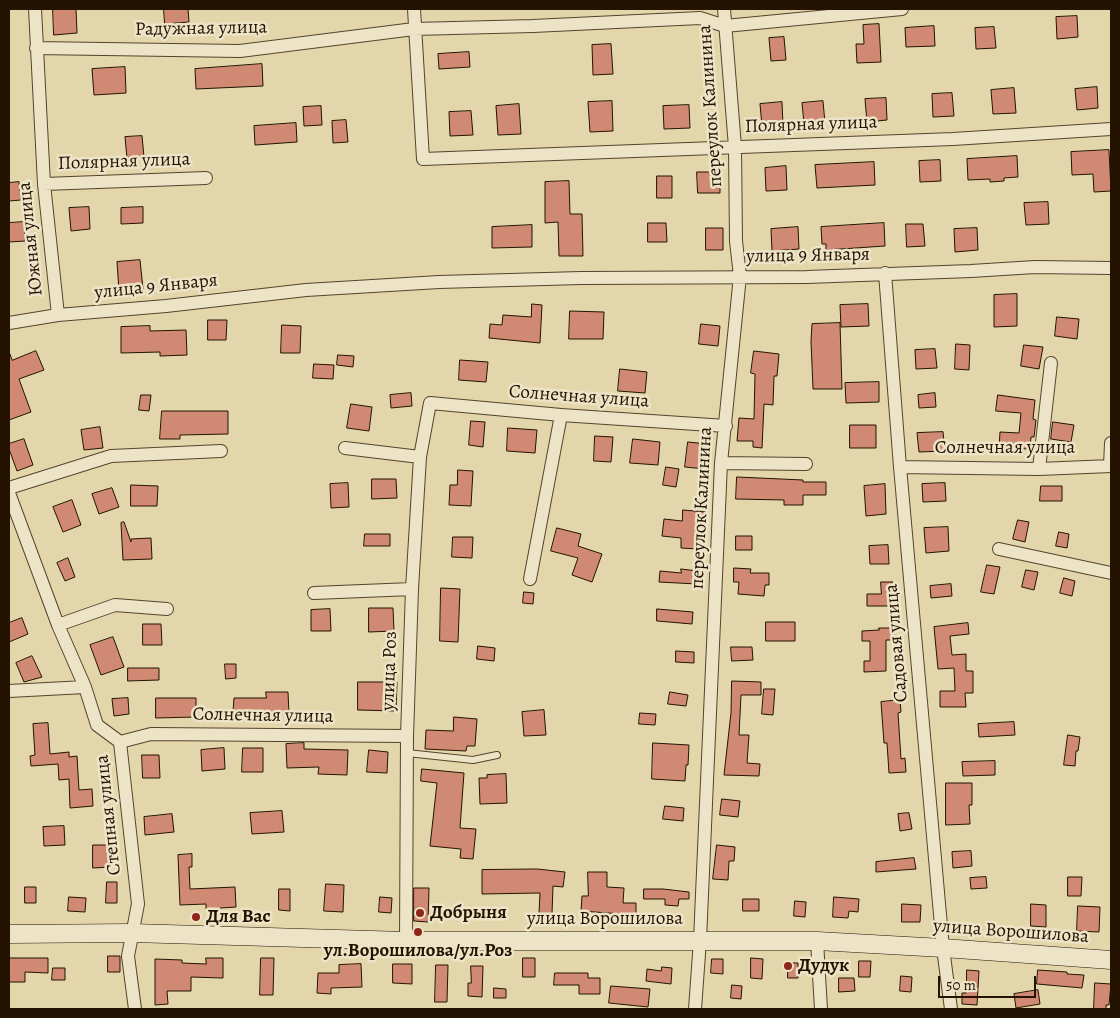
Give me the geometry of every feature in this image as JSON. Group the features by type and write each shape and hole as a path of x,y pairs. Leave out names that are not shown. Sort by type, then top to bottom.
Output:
{"main road":[{"name":"улица Ворошилова","path":"9,934 132,933 406,941 817,941 1111,960"}],"street":[{"name":"Южная улица","path":"35,9 44,184 58,315"},
{"path":"414,9 414,29"},
{"name":"переулок Калинина","path":"695,1009 700,940 721,462 740,276 736,241 735,147 724,9"},
{"name":"Радужная улица","path":"36,48 240,51 414,29 533,26 700,18 725,26 902,9"},
{"name":"Полярная улица","path":"414,29 423,159 953,139 1111,129"},
{"name":"Полярная улица","path":"44,184 206,178"},
{"name":"улица 9 Января","path":"9,323 58,315 166,306 306,290 439,282 581,278 807,277 1035,267 1111,268"},
{"name":"Садовая улица","path":"885,273 900,467 951,1009"},
{"path":"1039,469 1051,363"},
{"name":"Солнечная улица","path":"430,403 561,415 726,426"},
{"name":"улица Роз","path":"406,941 407,736 412,589 420,458 430,403"},
{"path":"530,579 561,415"},
{"path":"1111,443 1111,466"},
{"path":"345,448 420,458"},
{"path":"9,488 111,456 221,451"},
{"path":"721,462 806,464"},
{"name":"Солнечная улица","path":"900,467 1039,469 1111,466"},
{"name":"Степная улица","path":"9,493 58,625 86,687 97,725 120,742 138,904 128,956 135,1009"},
{"path":"999,549 1111,573"},
{"path":"314,594 412,589"},
{"path":"58,625 115,605 167,609"},
{"path":"9,691 86,687"},
{"name":"Солнечная улица","path":"120,742 151,734 407,736"},
{"path":"817,941 821,1009"}],"lane":[{"path":"407,753 473,760 497,755"}],"building":[{"path":"53,9 76,9 77,33 54,35"},
{"path":"164,9 188,9 189,22 165,24"},
{"path":"1077,16 1078,37 1057,39 1056,17"},
{"path":"879,24 881,62 857,63 856,44 864,44 863,25"},
{"path":"934,26 935,46 906,47 905,28"},
{"path":"994,27 996,48 976,49 975,28"},
{"path":"784,37 786,60 771,61 769,38"},
{"path":"611,44 613,74 593,75 592,45"},
{"path":"469,52 470,67 439,69 438,54"},
{"path":"262,64 263,86 196,89 195,69"},
{"path":"125,67 126,93 94,95 92,69"},
{"path":"1097,87 1098,108 1077,110 1075,89"},
{"path":"1014,88 1016,113 993,114 991,90"},
{"path":"952,93 954,116 933,117 932,94"},
{"path":"886,98 887,120 867,122 865,99"},
{"path":"612,101 613,131 590,132 588,102"},
{"path":"823,101 825,123 804,124 802,103"},
{"path":"782,102 783,125 762,126 760,104"},
{"path":"519,104 521,134 498,135 496,106"},
{"path":"689,105 690,128 664,129 663,106"},
{"path":"321,106 322,125 304,126 303,107"},
{"path":"471,111 473,135 450,136 449,112"},
{"path":"346,120 348,142 333,143 332,121"},
{"path":"296,123 297,142 255,145 254,126"},
{"path":"142,136 144,157 127,158 125,137"},
{"path":"1109,150 1111,191 1094,192 1093,174 1072,175 1071,152"},
{"path":"1017,156 1018,177 990,182 990,179 968,180 967,159"},
{"path":"940,160 941,181 920,182 919,161"},
{"path":"874,162 875,185 817,188 815,165"},
{"path":"786,166 787,190 766,191 765,168"},
{"path":"697,172 720,172 720,193 698,193"},
{"path":"657,176 672,176 672,198 657,198"},
{"path":"569,181 570,214 582,214 583,256 559,256 558,222 545,223 545,182"},
{"path":"19,182 21,200 9,201 9,183"},
{"path":"1048,202 1049,224 1026,225 1024,203"},
{"path":"89,207 90,229 71,231 69,208"},
{"path":"143,207 143,223 121,224 121,208"},
{"path":"24,222 25,241 9,242 9,223"},
{"path":"648,223 666,223 667,242 648,242"},
{"path":"884,223 885,246 826,250 826,244 822,244 821,227"},
{"path":"906,224 923,224 925,246 907,247"},
{"path":"532,225 532,247 492,248 492,227"},
{"path":"798,227 799,249 772,251 771,229"},
{"path":"706,228 723,228 723,250 706,250"},
{"path":"977,228 978,250 955,252 954,229"},
{"path":"140,260 143,289 119,291 117,262"},
{"path":"1017,294 1017,326 994,327 994,295"},
{"path":"532,304 542,305 540,343 489,338 490,324 502,325 503,315 531,317"},
{"path":"868,304 869,326 841,327 840,305"},
{"path":"570,311 604,312 603,339 569,339"},
{"path":"1057,317 1079,319 1077,339 1055,336"},
{"path":"208,320 227,320 226,340 208,340"},
{"path":"840,323 842,389 813,389 812,324"},
{"path":"701,324 720,326 718,346 699,344"},
{"path":"282,325 301,326 300,353 281,353"},
{"path":"150,326 150,331 186,330 187,355 160,356 160,352 121,353 121,327"},
{"path":"956,344 970,345 969,370 955,369"},
{"path":"1024,345 1043,347 1039,369 1021,366"},
{"path":"935,349 937,368 916,369 915,350"},
{"path":"36,351 44,370 19,379 31,412 9,420 9,354 12,360"},
{"path":"754,351 779,354 777,376 774,376 773,405 764,404 762,448 753,447 753,441 737,441 739,418 754,419 755,374 751,373"},
{"path":"338,355 354,356 353,367 337,365"},
{"path":"460,360 488,362 486,382 459,380"},
{"path":"314,364 334,365 333,379 313,378"},
{"path":"620,369 647,372 645,393 618,391"},
{"path":"879,382 879,402 846,403 845,383"},
{"path":"411,393 412,406 391,408 390,395"},
{"path":"935,393 936,407 919,408 918,395"},
{"path":"141,395 151,395 149,411 139,410"},
{"path":"998,395 1035,400 1033,419 1036,420 1030,449 999,448 1000,432 1019,433 1021,413 996,411"},
{"path":"351,404 372,407 369,431 347,428"},
{"path":"162,411 228,411 228,434 180,435 180,439 160,439"},
{"path":"471,421 485,422 483,447 469,445"},
{"path":"1053,422 1074,425 1071,442 1051,439"},
{"path":"850,425 876,425 876,448 850,448"},
{"path":"100,427 103,448 84,450 81,430"},
{"path":"508,428 537,430 535,453 507,451"},
{"path":"943,432 945,451 919,452 917,433"},
{"path":"595,436 613,437 611,462 594,461"},
{"path":"24,439 33,465 17,471 9,444"},
{"path":"633,439 660,442 658,465 630,463"},
{"path":"688,442 707,444 705,469 685,467"},
{"path":"666,467 679,469 676,487 663,485"},
{"path":"458,470 473,471 471,506 449,505 450,485 457,485"},
{"path":"737,477 826,482 826,495 803,495 803,505 784,505 784,500 736,499"},
{"path":"372,479 396,479 397,498 372,499"},
{"path":"348,483 349,507 331,508 330,484"},
{"path":"945,483 946,501 923,502 922,484"},
{"path":"885,484 886,514 866,516 864,486"},
{"path":"131,485 158,486 157,506 131,506"},
{"path":"1041,486 1062,486 1062,501 1040,501"},
{"path":"112,488 119,507 99,514 92,494"},
{"path":"72,500 81,525 63,532 53,507"},
{"path":"683,510 706,512 705,522 699,522 698,549 681,548 681,538 662,536 664,519 682,521"},
{"path":"1018,520 1029,522 1025,542 1013,539"},
{"path":"124,522 131,542 131,539 151,538 152,559 123,560 121,523"},
{"path":"948,527 949,551 926,553 924,528"},
{"path":"557,528 581,534 578,546 602,554 592,582 572,575 578,558 551,551"},
{"path":"1059,532 1069,534 1067,548 1056,546"},
{"path":"365,534 390,534 390,546 364,546"},
{"path":"736,536 752,536 752,550 736,550"},
{"path":"453,537 473,537 472,558 452,557"},
{"path":"888,545 889,564 870,564 869,546"},
{"path":"68,558 75,577 65,581 57,563"},
{"path":"987,565 1000,567 994,594 981,592"},
{"path":"734,568 751,569 750,573 769,573 769,585 765,585 764,596 738,594 739,582 734,582"},
{"path":"681,569 698,571 697,584 659,582 660,571 681,573"},
{"path":"1026,570 1038,572 1034,590 1022,587"},
{"path":"1064,578 1075,581 1072,596 1060,593"},
{"path":"881,582 893,582 893,606 867,606 867,594 881,594"},
{"path":"951,584 952,596 931,598 930,586"},
{"path":"441,588 460,589 458,642 440,641"},
{"path":"524,592 534,593 533,604 523,603"},
{"path":"369,608 393,608 394,631 369,632"},
{"path":"330,609 331,631 311,631 311,610"},
{"path":"657,609 693,612 692,624 657,621"},
{"path":"22,618 28,634 9,642 9,623"},
{"path":"766,622 795,622 795,641 766,641"},
{"path":"968,623 969,634 950,636 952,655 966,654 966,671 973,671 973,693 965,693 966,707 940,707 940,691 955,691 954,668 938,669 934,627"},
{"path":"143,624 161,624 162,645 143,645"},
{"path":"879,628 894,628 894,640 886,640 886,671 864,672 864,661 870,661 870,641 862,641 862,631 879,630"},
{"path":"113,637 124,667 101,675 90,645"},
{"path":"478,646 495,648 494,661 477,659"},
{"path":"731,647 752,647 753,660 732,661"},
{"path":"676,651 694,652 694,663 676,662"},
{"path":"32,656 42,677 24,682 16,663"},
{"path":"225,664 236,664 236,678 226,679"},
{"path":"128,668 159,668 159,680 128,681"},
{"path":"732,681 761,682 761,695 741,695 739,735 749,735 747,763 760,764 759,776 724,775 731,713"},
{"path":"358,682 397,682 396,711 358,710"},
{"path":"764,689 775,689 773,715 762,714"},
{"path":"266,692 288,692 289,714 233,712 234,698 266,698"},
{"path":"670,692 688,695 686,706 668,704"},
{"path":"128,698 129,714 114,716 112,699"},
{"path":"156,698 196,698 196,717 156,718"},
{"path":"900,700 901,712 898,713 901,759 905,758 906,772 889,773 887,743 884,743 881,702"},
{"path":"544,710 546,735 524,736 522,712"},
{"path":"640,713 656,714 655,725 639,724"},
{"path":"454,717 477,719 475,746 467,746 466,751 425,749 426,730 453,731"},
{"path":"1014,722 1015,735 979,737 978,724"},
{"path":"48,723 50,754 69,752 69,757 77,756 79,790 92,789 93,806 70,808 69,779 59,780 58,764 31,766 30,756 35,755 33,724"},
{"path":"1068,735 1080,737 1078,751 1076,751 1075,766 1064,765"},
{"path":"304,743 304,749 348,750 347,775 318,774 319,767 287,768 286,744"},
{"path":"653,743 689,745 685,781 652,779"},
{"path":"224,748 225,769 202,771 201,750"},
{"path":"243,748 263,748 263,772 242,772"},
{"path":"369,750 388,752 387,773 367,772"},
{"path":"142,755 159,755 160,778 143,778"},
{"path":"995,761 995,775 963,776 962,762"},
{"path":"422,769 464,773 460,828 476,829 473,859 460,858 461,849 430,846 437,783 421,781"},
{"path":"506,774 507,803 480,804 479,778 487,778 487,775"},
{"path":"946,783 972,783 972,805 969,805 970,824 946,825"},
{"path":"722,799 740,801 738,817 720,815"},
{"path":"665,806 684,808 683,821 663,819"},
{"path":"282,811 284,832 252,834 250,813"},
{"path":"909,813 912,829 900,831 898,814"},
{"path":"172,814 174,832 145,835 144,817"},
{"path":"64,826 65,845 44,846 43,827"},
{"path":"93,845 111,845 111,867 93,868"},
{"path":"717,845 735,847 734,861 729,861 728,880 713,879"},
{"path":"971,851 972,866 953,868 952,852"},
{"path":"192,854 192,867 189,867 190,889 235,887 236,907 206,909 206,904 180,905 178,855"},
{"path":"914,858 916,869 876,872 876,862"},
{"path":"537,869 565,872 563,887 553,886 552,914 539,914 540,893 482,894 482,870"},
{"path":"588,872 607,872 607,887 624,888 623,903 636,903 636,915 581,911 582,896 588,896"},
{"path":"986,877 987,888 971,889 970,878"},
{"path":"1068,877 1082,877 1081,896 1068,896"},
{"path":"107,882 117,882 117,903 106,903"},
{"path":"326,884 344,885 343,912 324,911"},
{"path":"25,887 36,887 36,903 25,903"},
{"path":"414,888 429,888 428,922 414,921"},
{"path":"279,889 290,889 290,911 279,910"},
{"path":"644,889 689,892 689,899 679,899 678,906 665,905 665,899 644,899"},
{"path":"69,897 86,898 85,912 68,911"},
{"path":"380,897 392,898 391,913 379,912"},
{"path":"834,897 859,899 858,912 849,911 848,918 833,917"},
{"path":"743,899 759,899 759,911 743,911"},
{"path":"795,901 806,902 805,917 794,916"},
{"path":"902,904 921,905 920,922 902,922"},
{"path":"1031,904 1046,905 1046,927 1031,926"},
{"path":"1078,906 1100,907 1099,932 1077,931"},
{"path":"108,956 120,956 120,972 108,972"},
{"path":"9,958 48,958 48,973 25,972 25,982 9,982"},
{"path":"206,958 223,958 223,978 191,977 191,991 167,991 168,1004 155,1005 155,959 182,960 182,963 206,964"},
{"path":"261,958 274,958 273,995 260,995"},
{"path":"523,958 535,958 535,977 523,977"},
{"path":"751,958 763,959 762,979 751,978"},
{"path":"712,959 723,959 723,974 711,973"},
{"path":"859,961 871,961 870,977 859,977"},
{"path":"788,963 798,963 798,978 788,978"},
{"path":"361,964 362,987 331,988 331,994 317,993 318,973 339,973 339,965"},
{"path":"393,964 412,964 412,984 393,983"},
{"path":"436,965 448,965 447,1002 435,1002"},
{"path":"471,966 483,966 482,997 468,996 468,983 471,983"},
{"path":"662,967 672,968 671,984 646,981 647,969 661,971"},
{"path":"53,968 65,968 65,980 52,980"},
{"path":"967,970 979,971 977,1005 962,1004 962,993 966,993"},
{"path":"1038,970 1084,975 1082,988 1037,984"},
{"path":"555,973 588,973 588,978 600,978 600,994 579,994 579,985 554,985"},
{"path":"901,976 912,977 911,992 900,991"},
{"path":"839,978 854,978 855,991 839,992"},
{"path":"1095,983 1111,984 1109,1005 1106,1005 1106,1009 1094,1009"},
{"path":"732,985 742,986 741,999 731,998"},
{"path":"611,986 650,989 648,1007 609,1003"},
{"path":"494,988 506,989 506,998 494,998"},
{"path":"1038,990 1040,1004 1016,1008 1014,994"}],"place":[{"name":"Добрыня","path":"420,913"},
{"name":"Для Вас","path":"196,917"},
{"name":"ул.Ворошилова/ул.Роз","path":"418,932"},
{"name":"Дудук","path":"788,966"}]}
